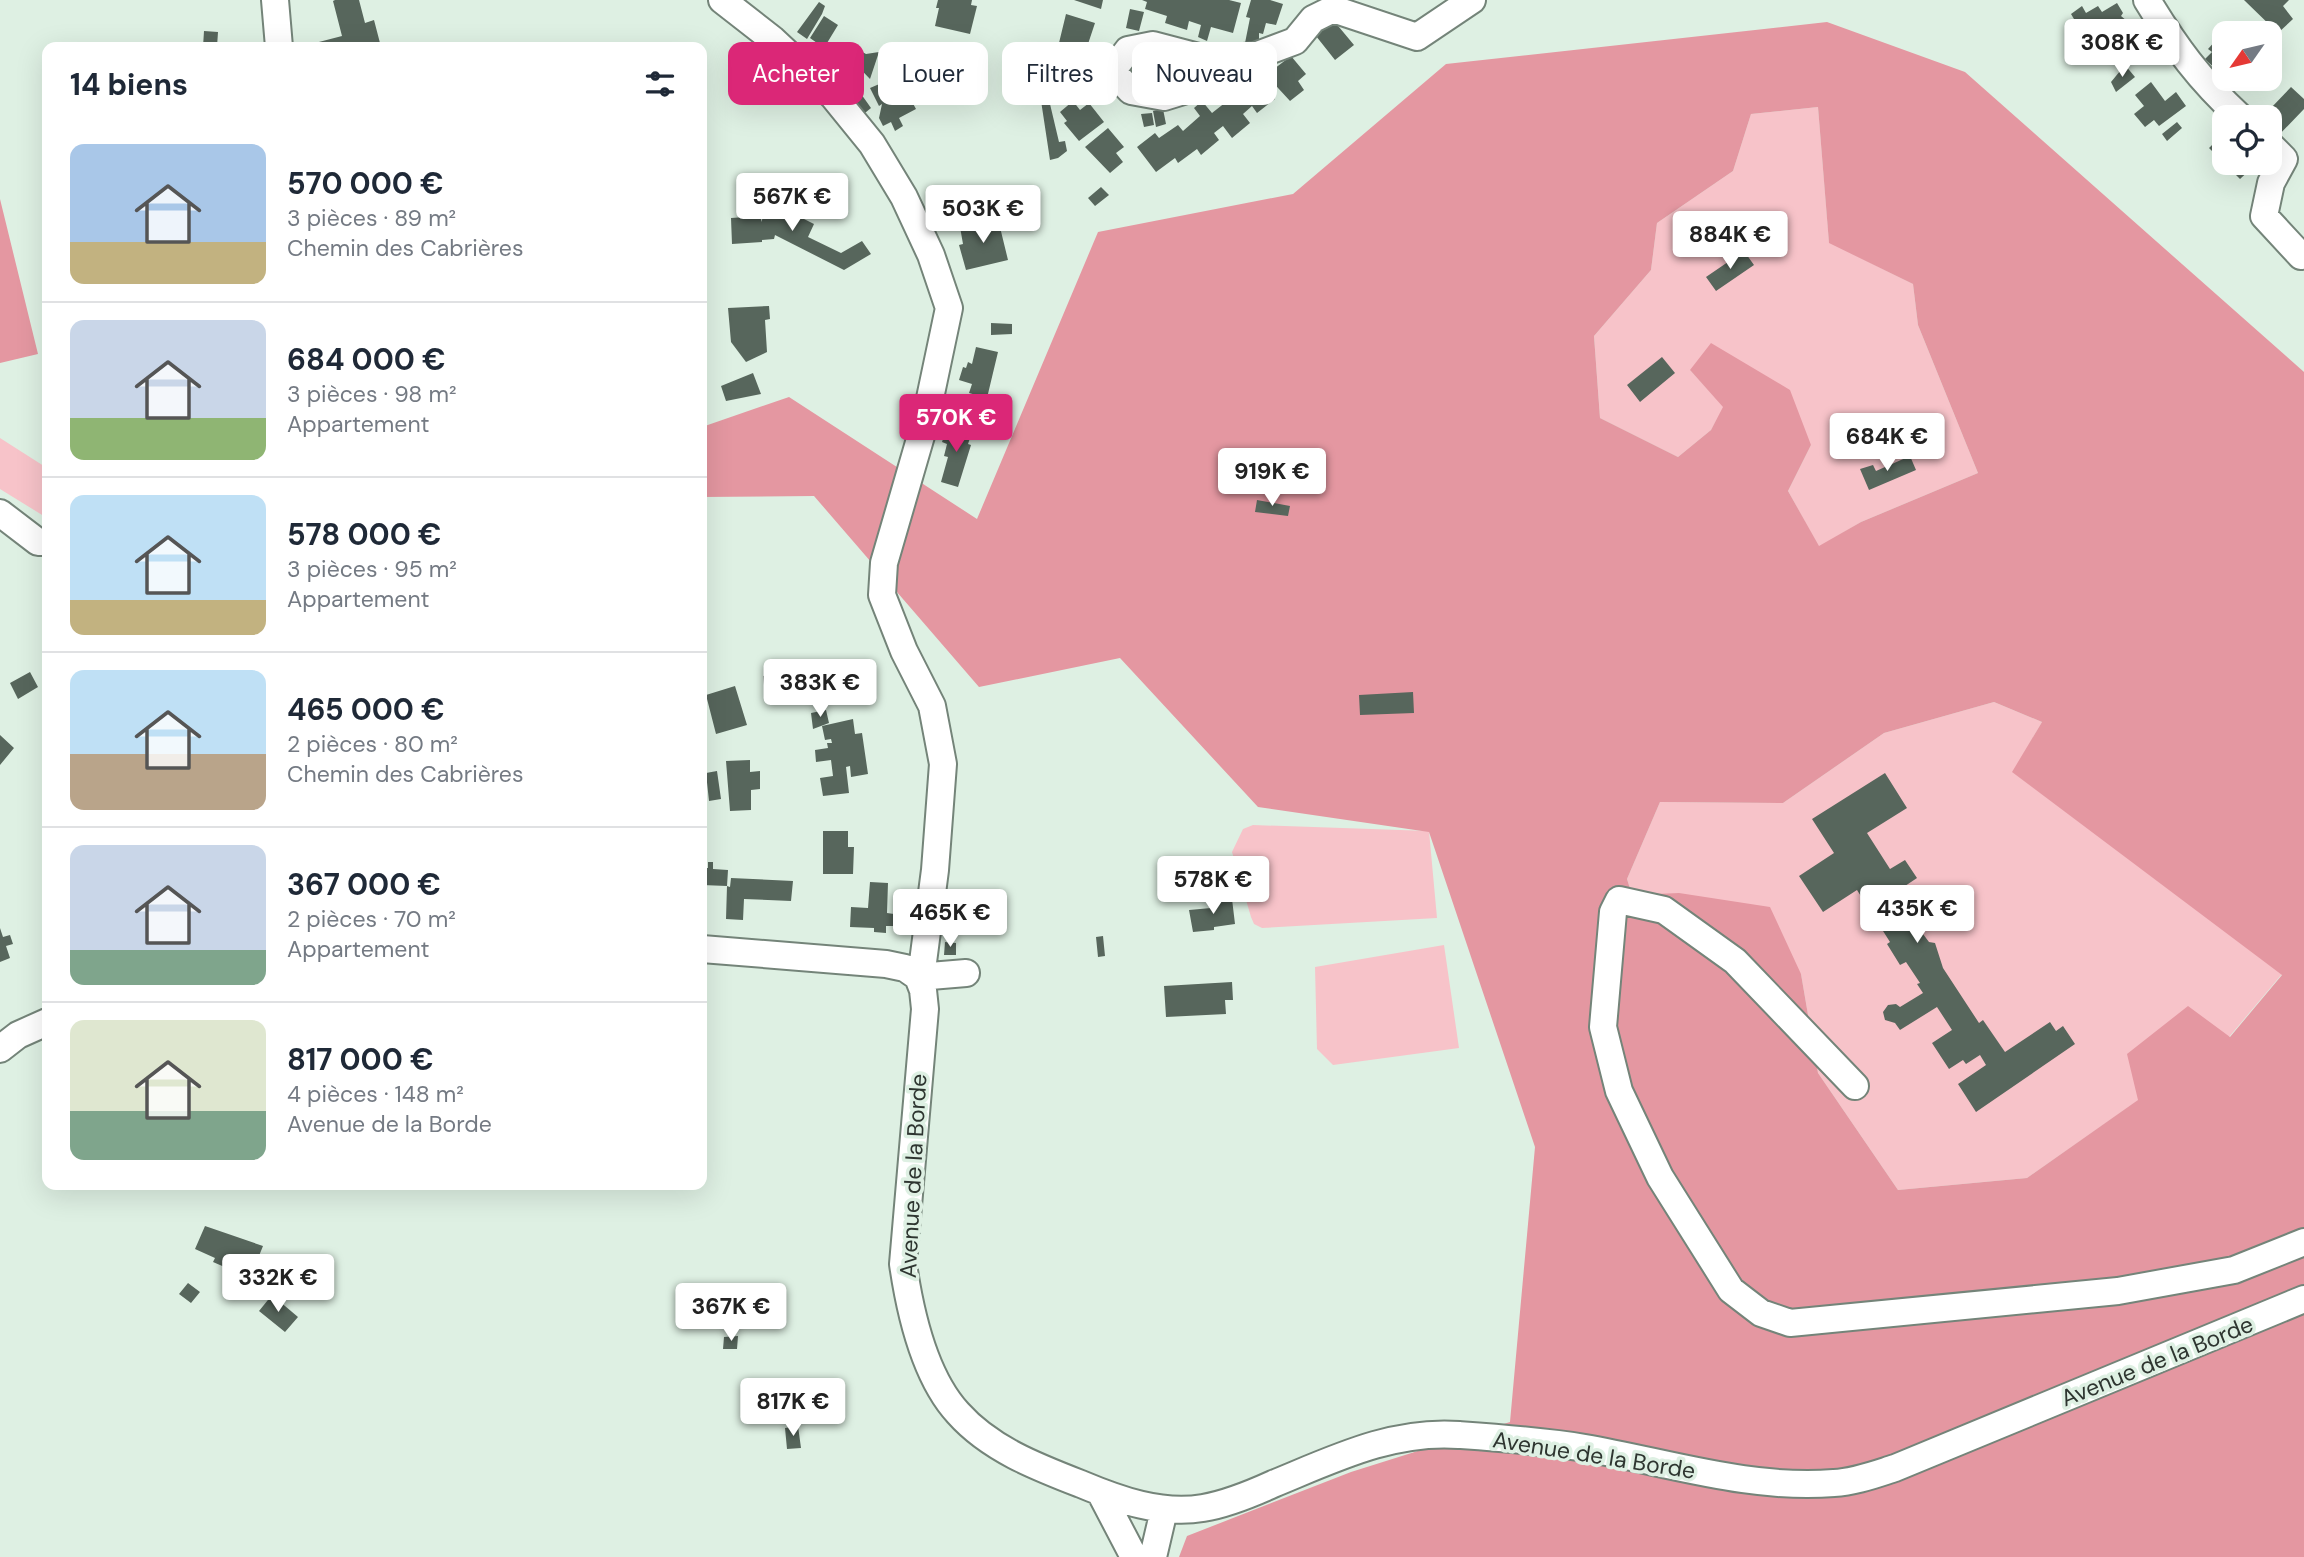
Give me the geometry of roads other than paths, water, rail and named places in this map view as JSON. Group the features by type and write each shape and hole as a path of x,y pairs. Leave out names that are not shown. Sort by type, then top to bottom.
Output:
{"street":[{"path":"275,0 279,42"},
{"path":"722,0 772,39 833,96 872,144 904,197 931,255 950,308 925,422 884,563 882,594 904,650 932,706 943,764 931,896 923,962 918,977"},
{"path":"1277,48 1295,41 1313,19 1333,9 1417,37 1472,0"},
{"path":"2147,0 2175,46 2202,82 2227,105"},
{"path":"2275,175 2270,183 2264,216 2301,256"},
{"path":"0,513 38,542 42,542"},
{"path":"1855,1086 1735,961 1664,910 1619,900 1613,912 1604,1027 1619,1091 1660,1177 1724,1279 1731,1290 1760,1313 1790,1323 2118,1291 2234,1270 2304,1242"},
{"path":"707,949 886,964 905,968 918,977 966,973"},
{"name":"Avenue de la Borde","path":"918,977 923,990 925,1010 903,1264 907,1295 922,1346 944,1394 958,1413 980,1433 1025,1462 1100,1492 1164,1510 1204,1508 1229,1501 1379,1442 1425,1433 1583,1448 1739,1477 1791,1483 1835,1483 1895,1468 2304,1299"},
{"path":"0,1049 18,1035 42,1023"},
{"path":"1100,1492 1135,1557"},
{"path":"1153,1557 1164,1510"}]}
